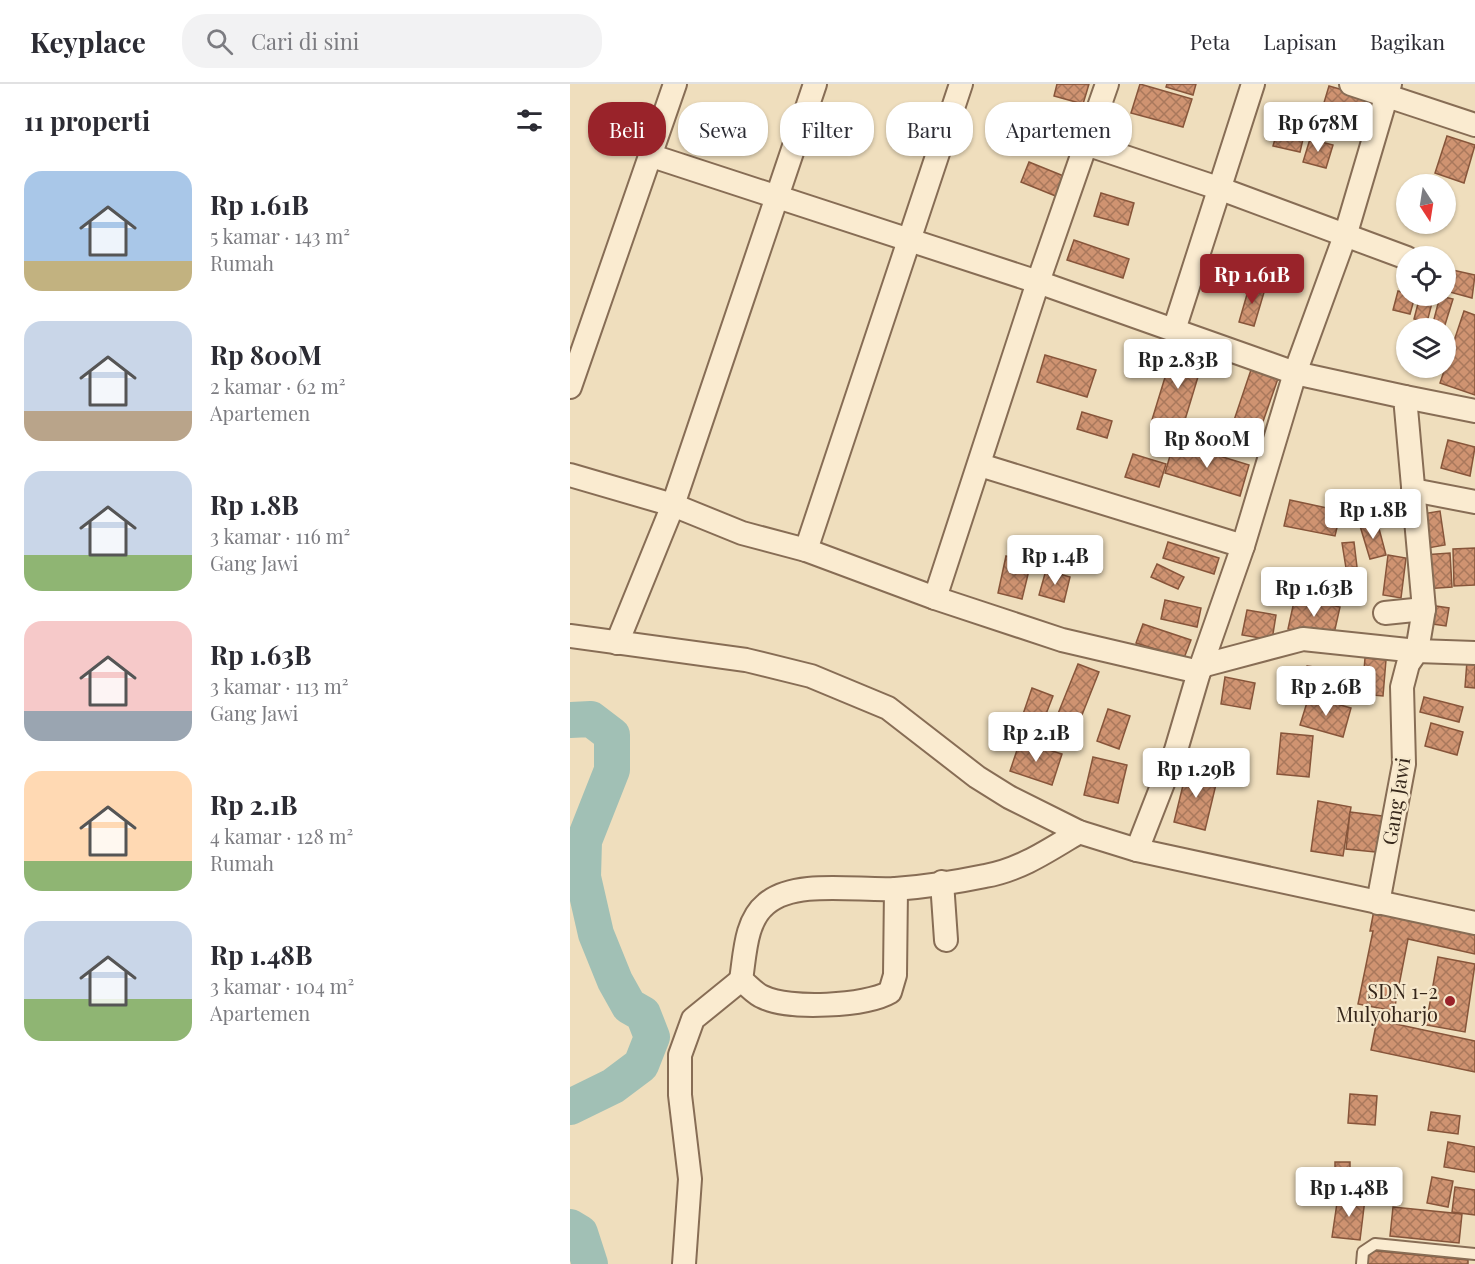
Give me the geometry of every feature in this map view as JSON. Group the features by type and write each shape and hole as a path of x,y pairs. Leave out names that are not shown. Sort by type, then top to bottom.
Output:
{"street":[{"path":"666,112 675,84"},
{"path":"617,643 673,505 815,84"},
{"path":"806,550 961,84"},
{"path":"1101,102 1107,84"},
{"path":"1174,330 1253,84"},
{"path":"1351,84 1388,89 1475,125"},
{"path":"1137,850 1176,750 1200,669 1243,546 1295,373 1346,233 1388,89"},
{"path":"570,387 652,156 909,238 1295,373 1475,411"},
{"path":"935,598 1038,282 1082,156"},
{"path":"1122,156 1346,233 1396,253"},
{"name":"Gang Jawi","path":"1378,903 1404,764 1402,687 1408,664 1417,651 1424,609 1405,397"},
{"path":"980,465 1243,546"},
{"path":"570,475 673,505 742,533 806,550 935,598 1062,640 1200,669 1303,639 1417,651 1475,653"},
{"path":"1413,490 1475,502"},
{"path":"1385,613 1424,609"},
{"path":"570,636 746,660 811,676 888,708 961,765 1001,792 1079,832 1137,850 1475,923"},
{"path":"684,1264 690,1179 680,1095 680,1055 693,1019 741,980 751,924 759,910 778,895 799,890 896,889 986,876 1016,868 1079,832"},
{"path":"942,882 946,940"},
{"path":"741,980 762,997 783,1003 851,1002 880,998 890,992 895,975 896,889"}],"lane":[{"path":"1362,1264 1363,1252 1375,1244 1475,1254"}],"building":[{"path":"1057,84 1089,84 1084,102 1054,96"},
{"path":"1140,84 1192,99 1183,127 1132,113"},
{"path":"1167,84 1196,84 1193,95 1166,87"},
{"path":"1329,86 1368,97 1362,117 1323,106"},
{"path":"1278,129 1304,135 1300,152 1273,146"},
{"path":"1447,136 1475,145 1464,183 1456,180 1456,174 1435,173"},
{"path":"1310,139 1333,145 1326,168 1303,162"},
{"path":"1029,162 1066,177 1058,197 1021,182"},
{"path":"1101,193 1134,203 1128,225 1094,216"},
{"path":"1074,240 1129,259 1123,278 1067,260"},
{"path":"1456,271 1475,275 1472,298 1456,294"},
{"path":"1250,284 1265,289 1254,326 1239,322"},
{"path":"1396,299 1396,306 1412,306 1410,314 1393,310"},
{"path":"1417,306 1431,306 1428,318 1414,318"},
{"path":"1437,306 1451,306 1447,318 1434,318"},
{"path":"1464,311 1475,315 1475,395 1440,383 1442,378 1456,378 1456,335"},
{"path":"1174,348 1204,357 1181,433 1151,423"},
{"path":"1045,355 1096,370 1087,397 1037,382"},
{"path":"1254,361 1281,370 1252,453 1226,444"},
{"path":"1082,412 1112,421 1107,438 1077,429"},
{"path":"1448,440 1475,447 1470,476 1441,468"},
{"path":"1174,442 1249,465 1240,496 1165,473"},
{"path":"1133,454 1166,464 1159,487 1125,477"},
{"path":"1290,500 1341,511 1335,536 1284,526"},
{"path":"1440,511 1445,545 1428,548 1422,514"},
{"path":"1377,521 1386,555 1370,559 1360,526"},
{"path":"1168,542 1219,558 1214,574 1163,558"},
{"path":"1354,542 1357,567 1346,568 1342,543"},
{"path":"1475,548 1475,585 1454,586 1453,549"},
{"path":"1450,553 1452,587 1424,589 1423,555"},
{"path":"1388,555 1406,558 1401,598 1383,595"},
{"path":"1006,556 1031,562 1022,599 998,593"},
{"path":"1157,564 1184,577 1178,589 1151,577"},
{"path":"1046,570 1070,577 1064,602 1039,595"},
{"path":"1347,577 1358,579 1356,599 1344,598"},
{"path":"1295,597 1340,607 1333,638 1288,629"},
{"path":"1165,600 1201,608 1197,627 1161,619"},
{"path":"1436,606 1449,608 1446,626 1433,624"},
{"path":"1247,610 1276,615 1272,640 1242,635"},
{"path":"1143,624 1191,640 1184,658 1136,643"},
{"path":"1365,658 1386,660 1383,696 1362,694"},
{"path":"1467,661 1475,661 1475,688 1465,687"},
{"path":"1078,664 1099,672 1074,735 1053,726"},
{"path":"1307,666 1327,669 1325,681 1305,678"},
{"path":"1225,677 1255,683 1250,709 1221,704"},
{"path":"1032,688 1053,696 1041,727 1021,720"},
{"path":"1309,696 1351,708 1343,737 1300,725"},
{"path":"1424,697 1463,707 1459,722 1420,712"},
{"path":"1108,709 1130,716 1119,749 1097,741"},
{"path":"1431,723 1463,732 1457,755 1425,746"},
{"path":"1281,733 1313,736 1309,777 1277,774"},
{"path":"1020,741 1062,754 1052,785 1010,771"},
{"path":"1093,757 1127,765 1118,803 1084,795"},
{"path":"1187,769 1218,776 1205,830 1174,822"},
{"path":"1318,801 1351,807 1343,856 1311,851"},
{"path":"1350,812 1390,817 1385,853 1346,849"},
{"path":"1375,905 1475,928 1475,954 1408,939 1394,1011 1358,1004 1373,931 1370,931"},
{"name":"SDN 1-2 Mulyoharjo","path":"1438,957 1475,964 1465,1032 1426,1025"},
{"path":"1377,1020 1475,1041 1475,1072 1371,1050"},
{"path":"1350,1094 1377,1096 1375,1125 1348,1123"},
{"path":"1431,1112 1460,1116 1458,1134 1428,1130"},
{"path":"1448,1142 1475,1147 1475,1172 1444,1167"},
{"path":"1335,1162 1350,1162 1350,1188 1335,1188"},
{"path":"1362,1172 1389,1176 1386,1200 1359,1196"},
{"path":"1432,1177 1453,1181 1448,1207 1427,1203"},
{"path":"1455,1187 1475,1190 1475,1215 1452,1212"},
{"path":"1338,1196 1365,1199 1360,1240 1332,1237"},
{"path":"1393,1207 1462,1214 1459,1243 1390,1236"},
{"path":"1367,1250 1468,1260 1468,1264 1365,1264"}],"waterway":[{"path":"570,720 591,719 612,735 612,770 584,841 583,877 596,934 615,981 629,1006 643,1014 652,1037 641,1065 613,1086 570,1107"},
{"path":"570,1227 580,1233 590,1264"}],"place":[{"name":"SDN 1-2 Mulyoharjo","path":"1450,1001"}]}
